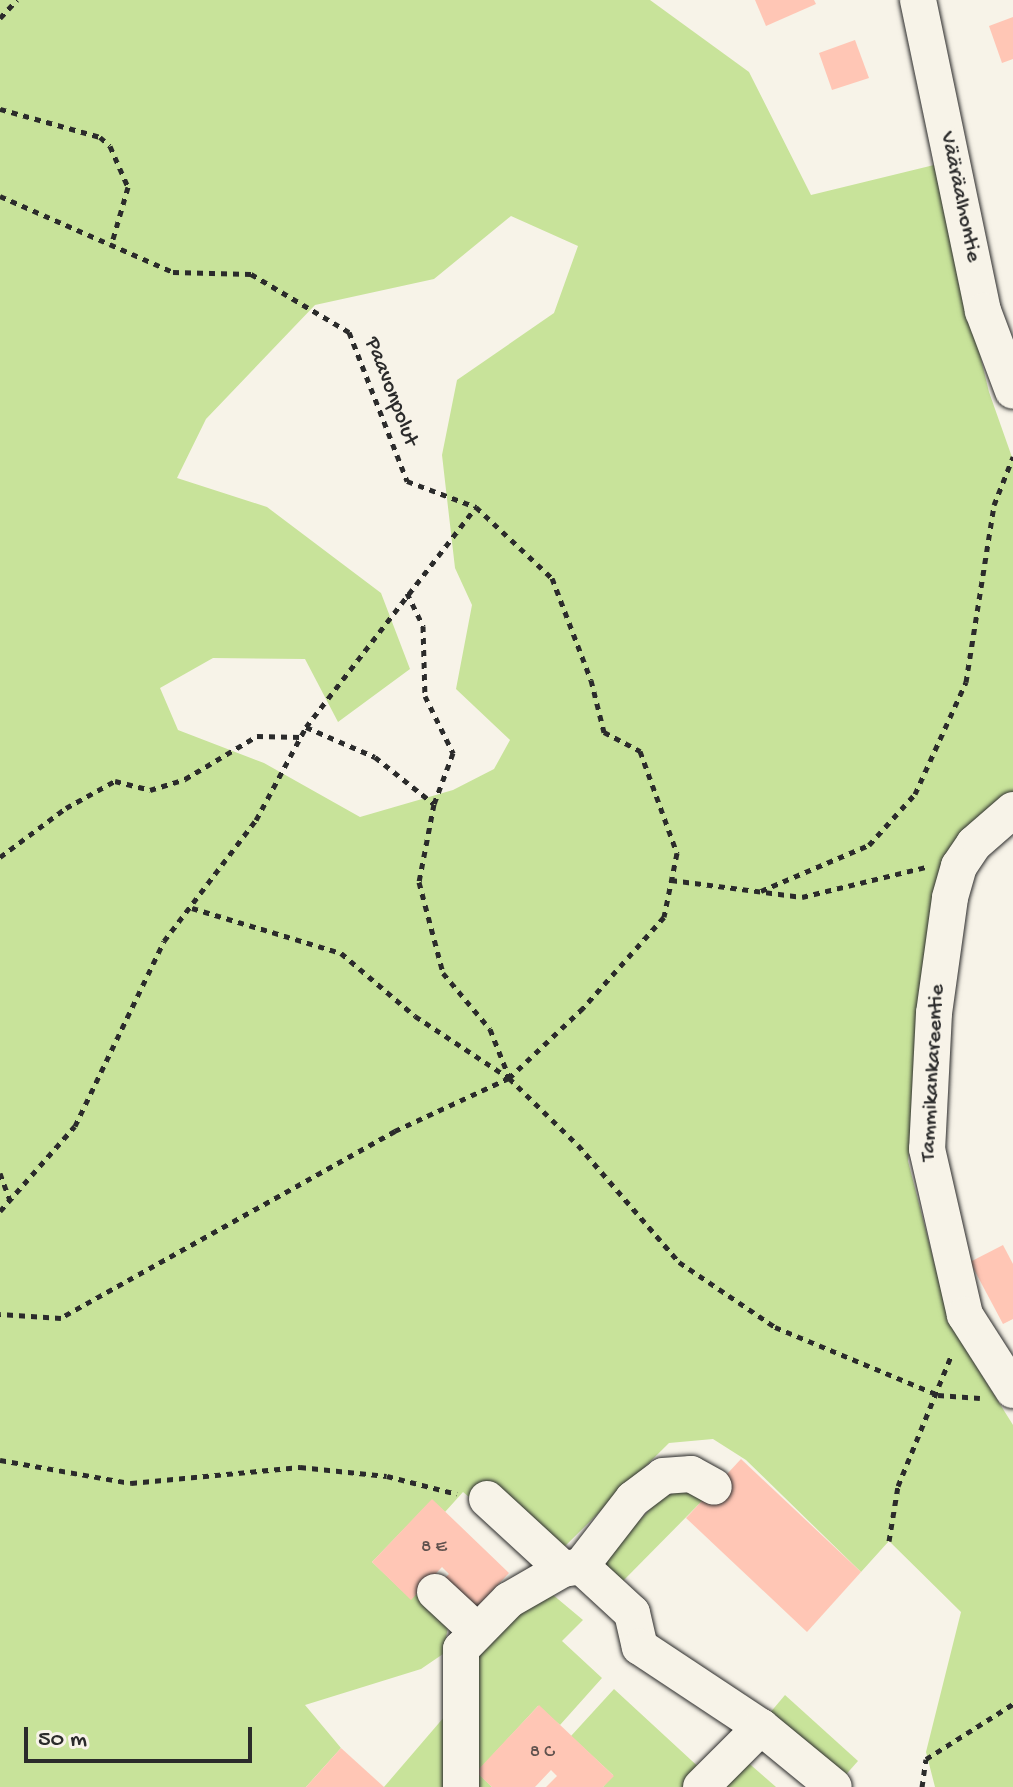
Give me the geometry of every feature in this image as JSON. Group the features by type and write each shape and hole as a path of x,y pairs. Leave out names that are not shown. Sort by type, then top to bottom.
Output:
{"street":[{"name":"Vääräalhontie","path":"918,0 983,311 1013,391"},
{"name":"Tammikankareentie","path":"998,1394 965,1315 927,1149 934,1013 950,898 965,857 987,830 1013,810"},
{"path":"461,1787 458,1668 461,1649 475,1629 509,1600 572,1568 633,1499 663,1476 691,1474 714,1487"},
{"path":"487,1499 632,1613 640,1647 761,1727 834,1787"},
{"path":"435,1592 475,1629"},
{"path":"701,1787 761,1727"}],"path":[{"path":"0,18 17,0"},
{"path":"0,109 100,137 110,146 128,187 111,246"},
{"name":"Paavonpolut","path":"0,196 173,272 251,274 349,332 407,481 476,507"},
{"path":"761,891 869,845 915,794 966,682 994,505 1013,457"},
{"path":"0,1211 75,1126 112,1040 164,941 256,820 306,727 476,507 552,578 591,680 604,732 640,751 677,853 664,917 583,1008 509,1078 395,1131 61,1318 0,1314"},
{"path":"407,593 423,626 425,696 453,753 434,804 419,882 443,973 490,1029 509,1078"},
{"path":"306,727 375,757 434,804"},
{"path":"0,857 66,808 115,781 150,790 185,779 257,736 301,737"},
{"path":"671,880 802,897 965,857"},
{"path":"192,908 341,953 415,1016 509,1078 578,1145 679,1262 775,1327 938,1395 998,1394"},
{"path":"0,1173 10,1200"},
{"path":"889,1541 898,1486 917,1431 938,1395 965,1315"},
{"path":"0,1460 131,1483 300,1467 387,1476 487,1499"},
{"path":"922,1787 926,1759 1013,1704"}],"green space":[{"path":"0,0 650,0 749,72 811,195 934,165 989,392 1013,460 1013,798 939,896 908,1161 950,1324 1013,1425 1013,1787 935,1787 926,1752 961,1612 889,1541 861,1572 746,1460 713,1439 669,1443 549,1562 463,1492 445,1512 432,1500 372,1562 411,1599 416,1594 448,1627 443,1654 421,1669 305,1705 341,1748 306,1787 0,1787","holes":["511,216 578,246 554,313 457,380 442,455 455,568 472,605 456,689 510,740 494,769 453,790 360,817 264,763 178,730 160,688 213,658 305,659 338,722 410,669 381,593 267,507 177,478 206,419 315,305 434,279"]},
{"path":"686,1489 704,1499 620,1584 596,1565 662,1497"},
{"path":"540,1584 583,1620 562,1641 602,1678 560,1725 538,1706 477,1772 492,1787 384,1787 463,1695 467,1671"},
{"path":"614,1689 704,1772 689,1787 603,1787 613,1775 571,1736"},
{"path":"785,1695 858,1761 842,1779 769,1714"},
{"path":"744,1759 776,1787 718,1787"}],"building":[{"path":"755,0 814,0 816,4 766,26"},
{"path":"1013,17 1013,59 1002,63 989,26"},
{"path":"855,40 869,78 832,90 819,53"},
{"path":"1003,1245 1013,1264 1013,1319 1003,1324 970,1262"},
{"path":"741,1459 861,1572 807,1632 686,1518"},
{"path":"432,1499 509,1573 472,1612 441,1582 449,1574 442,1567 411,1600 372,1562"},
{"path":"539,1705 614,1776 603,1787 546,1787 557,1776 551,1770 535,1787 492,1787 476,1772"},
{"path":"341,1748 384,1787 306,1787"}]}
